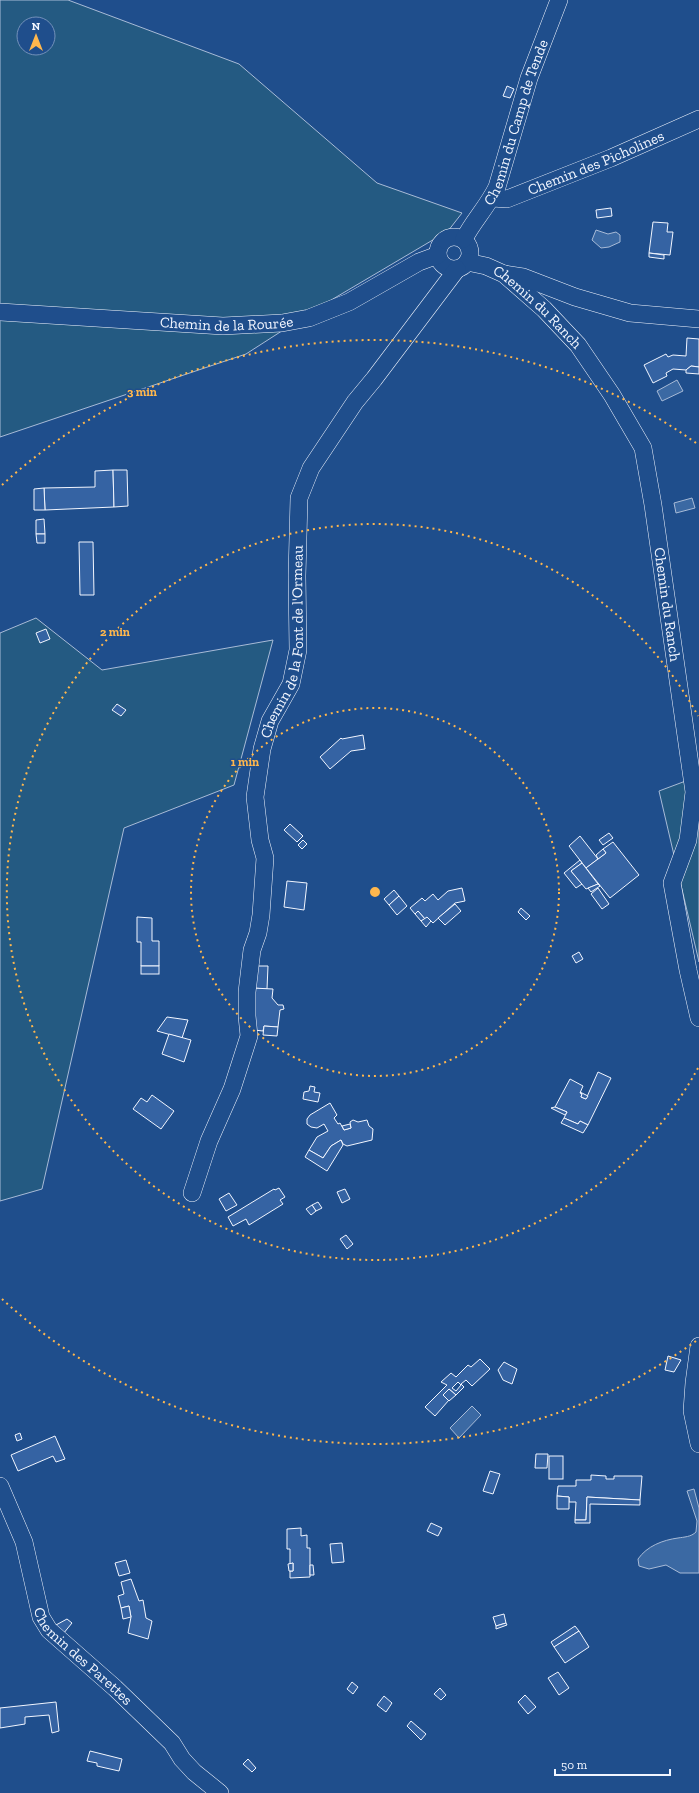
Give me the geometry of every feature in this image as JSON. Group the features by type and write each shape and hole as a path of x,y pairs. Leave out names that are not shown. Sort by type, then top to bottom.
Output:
{"street":[{"name":"Chemin du Camp de Tende","path":"464,239 469,229 492,198 499,180 529,78 559,0"},
{"name":"Chemin des Picholines","path":"492,198 507,199 611,158 699,119"},
{"path":"452,236 464,239 470,250 462,265 445,266 440,261 438,255 441,243 452,236"},
{"name":"Chemin de la Rourée","path":"0,312 224,326 282,323 309,318 349,302 419,262 438,255"},
{"name":"Chemin du Ranch","path":"462,265 486,266 504,274 544,309 578,345 612,395 643,448 653,506 694,792 688,840 672,883 688,970 699,1018"},
{"name":"Chemin de la Font de l'Ormeau","path":"192,1193 209,1141 232,1089 250,1036 246,1016 247,992 252,950 258,934 261,915 265,858 260,840 255,797 262,749 270,721 291,684 298,650 297,576 299,498 311,468 355,402 462,265"},
{"path":"504,274 523,277 576,297 630,313 699,319"},
{"path":"699,1346 692,1410 699,1444"},
{"name":"Chemin des Parettes","path":"0,1486 24,1542 41,1617 49,1630 121,1694 172,1743 182,1759 194,1772 220,1793"}],"shaded area":[{"path":"0,0 68,0 239,64 377,183 462,213 448,231 316,309 246,354 0,437"},
{"path":"596,230 608,234 616,232 620,235 620,242 609,247 601,248 592,240"},
{"path":"677,380 683,391 662,401 657,391"},
{"path":"692,498 695,508 676,513 674,503"},
{"path":"36,618 102,670 273,640 234,785 124,828 42,1189 0,1201 0,633"},
{"path":"699,776 699,962 659,791"},
{"path":"472,1406 481,1415 459,1438 450,1428"},
{"path":"694,1489 699,1508 699,1573 680,1573 666,1565 649,1569 639,1566 638,1559 642,1554 656,1544 667,1540 690,1536 696,1532 697,1521 687,1491"}],"building":[{"path":"507,86 514,89 510,98 503,96"},
{"path":"611,208 612,216 597,218 596,210"},
{"path":"653,222 668,223 667,232 673,232 670,255 649,253"},
{"path":"649,253 664,255 664,259 649,257"},
{"path":"687,338 699,339 699,367 691,366 686,370 673,369 666,373 667,376 653,383 644,365 666,354 668,357 673,355 686,356"},
{"path":"691,366 699,367 699,374 686,373 686,370"},
{"path":"113,470 114,507 45,510 44,488 95,487 95,471"},
{"path":"113,470 127,470 128,506 114,507"},
{"path":"44,488 45,510 34,510 34,489"},
{"path":"44,519 45,534 36,534 36,520"},
{"path":"36,534 45,534 45,543 37,543"},
{"path":"79,542 93,542 94,595 80,595"},
{"path":"46,629 50,639 40,643 36,633"},
{"path":"117,704 126,710 121,716 112,710"},
{"path":"363,735 365,749 351,751 330,769 320,757 341,738"},
{"path":"290,824 303,836 297,842 284,830"},
{"path":"609,833 613,838 603,845 599,840"},
{"path":"580,836 598,859 586,868 569,846"},
{"path":"303,840 307,844 302,849 298,845"},
{"path":"613,842 639,875 610,898 586,868 606,853 603,849"},
{"path":"603,849 606,853 598,859 596,855"},
{"path":"580,860 582,863 571,871 582,884 576,888 564,873"},
{"path":"582,863 598,884 586,889 571,871"},
{"path":"287,881 307,883 304,910 284,907"},
{"path":"598,884 600,886 591,892 588,888"},
{"path":"462,888 465,901 455,903 433,923 427,917 425,919 418,911 415,914 410,908 422,898 425,901 433,894 438,900 448,891"},
{"path":"598,888 609,904 602,909 591,894"},
{"path":"394,890 399,896 389,905 384,899"},
{"path":"399,896 407,906 397,915 389,905"},
{"path":"455,904 461,911 445,925 438,918"},
{"path":"521,908 530,916 526,920 518,912"},
{"path":"418,911 425,919 421,921 415,914"},
{"path":"137,917 152,918 152,941 159,941 159,966 141,966 141,942 137,942"},
{"path":"427,917 431,921 426,927 421,921"},
{"path":"579,952 583,959 576,963 572,956"},
{"path":"141,966 159,966 159,974 141,974"},
{"path":"253,966 268,966 267,989 252,988"},
{"path":"252,988 273,989 272,998 278,1005 283,1005 284,1009 280,1010 278,1027 264,1026 263,1031 254,1030"},
{"path":"167,1017 188,1020 182,1038 157,1031"},
{"path":"264,1026 278,1027 277,1036 263,1035"},
{"path":"169,1034 191,1040 184,1062 162,1054"},
{"path":"598,1072 611,1078 588,1125 580,1121 578,1124 564,1118 567,1112 555,1107 570,1079 583,1086 580,1093 582,1094 581,1097 586,1099"},
{"path":"310,1086 315,1087 314,1092 320,1093 318,1102 303,1099 304,1092 309,1091"},
{"path":"580,1092 588,1096 586,1099 581,1097 582,1094"},
{"path":"152,1095 174,1111 161,1129 133,1109 141,1098 147,1102"},
{"path":"330,1103 337,1115 334,1118 338,1124 340,1123 344,1130 351,1128 350,1122 353,1120 358,1122 367,1120 369,1126 373,1129 372,1140 347,1146 343,1144 341,1140 331,1146 323,1158 309,1150 317,1137 328,1131 324,1124 317,1128 311,1127 307,1124 307,1119 310,1115"},
{"path":"555,1107 567,1112 565,1115 551,1108"},
{"path":"564,1118 578,1124 580,1121 588,1125 583,1133 561,1123"},
{"path":"350,1124 351,1128 344,1130 342,1126"},
{"path":"341,1140 343,1145 327,1171 305,1157 309,1150 323,1158 331,1146"},
{"path":"279,1188 285,1197 280,1200 283,1204 249,1225 246,1219 233,1226 228,1217 274,1189"},
{"path":"345,1189 350,1199 342,1203 337,1192"},
{"path":"229,1193 237,1205 226,1211 219,1199"},
{"path":"318,1202 322,1208 316,1211 312,1205"},
{"path":"312,1205 316,1211 311,1215 306,1209"},
{"path":"346,1235 353,1244 347,1249 340,1239"},
{"path":"668,1356 681,1360 674,1372 665,1370"},
{"path":"480,1359 490,1369 472,1386 466,1380 461,1384 464,1387 456,1395 449,1389 443,1395 449,1400 435,1416 425,1407 447,1385 441,1382 451,1373 456,1377 468,1365 471,1367","holes":["458,1382 461,1385 456,1391 452,1388"]},
{"path":"504,1362 517,1369 512,1384 503,1380 498,1370"},
{"path":"449,1389 456,1395 449,1401 443,1395"},
{"path":"20,1433 22,1439 17,1441 15,1435"},
{"path":"55,1436 65,1459 56,1462 53,1456 18,1471 11,1455"},
{"path":"536,1454 548,1454 547,1468 535,1468"},
{"path":"549,1456 563,1456 563,1479 549,1479"},
{"path":"490,1471 500,1474 493,1494 483,1491"},
{"path":"591,1475 606,1476 606,1479 614,1479 614,1476 642,1476 640,1500 587,1497 586,1520 575,1520 576,1502 569,1502 569,1497 557,1496 558,1486 576,1486 576,1480 591,1480"},
{"path":"557,1496 569,1497 569,1509 557,1509"},
{"path":"587,1497 640,1500 640,1505 590,1504 590,1523 575,1523 575,1520 586,1520"},
{"path":"431,1523 442,1528 438,1536 427,1531"},
{"path":"301,1528 301,1536 307,1535 307,1548 310,1548 310,1577 290,1578 290,1571 293,1571 293,1563 290,1564 290,1549 287,1549 287,1529"},
{"path":"342,1543 344,1562 332,1563 330,1544"},
{"path":"126,1560 130,1573 119,1576 115,1563"},
{"path":"293,1563 293,1571 289,1571 288,1564"},
{"path":"310,1565 313,1565 314,1575 310,1575"},
{"path":"131,1579 139,1601 143,1600 146,1618 152,1621 148,1639 128,1633 131,1617 129,1606 121,1608 118,1596 124,1594 121,1582"},
{"path":"129,1606 131,1617 123,1619 121,1608"},
{"path":"504,1614 506,1623 496,1626 493,1617"},
{"path":"67,1619 72,1623 63,1634 56,1625"},
{"path":"506,1623 507,1625 496,1629 496,1626"},
{"path":"575,1626 579,1631 554,1647 551,1642"},
{"path":"579,1631 589,1647 565,1663 554,1647"},
{"path":"558,1672 569,1688 559,1695 548,1678"},
{"path":"352,1682 358,1687 353,1694 347,1689"},
{"path":"440,1688 446,1695 441,1700 434,1694"},
{"path":"525,1695 536,1707 528,1714 518,1702"},
{"path":"384,1696 392,1703 386,1712 377,1705"},
{"path":"56,1702 59,1731 52,1733 49,1715 25,1717 25,1724 0,1728 0,1708"},
{"path":"411,1721 426,1734 421,1740 407,1726"},
{"path":"90,1751 122,1759 119,1771 97,1766 97,1763 87,1761"},
{"path":"248,1759 256,1768 252,1772 243,1764"}]}
